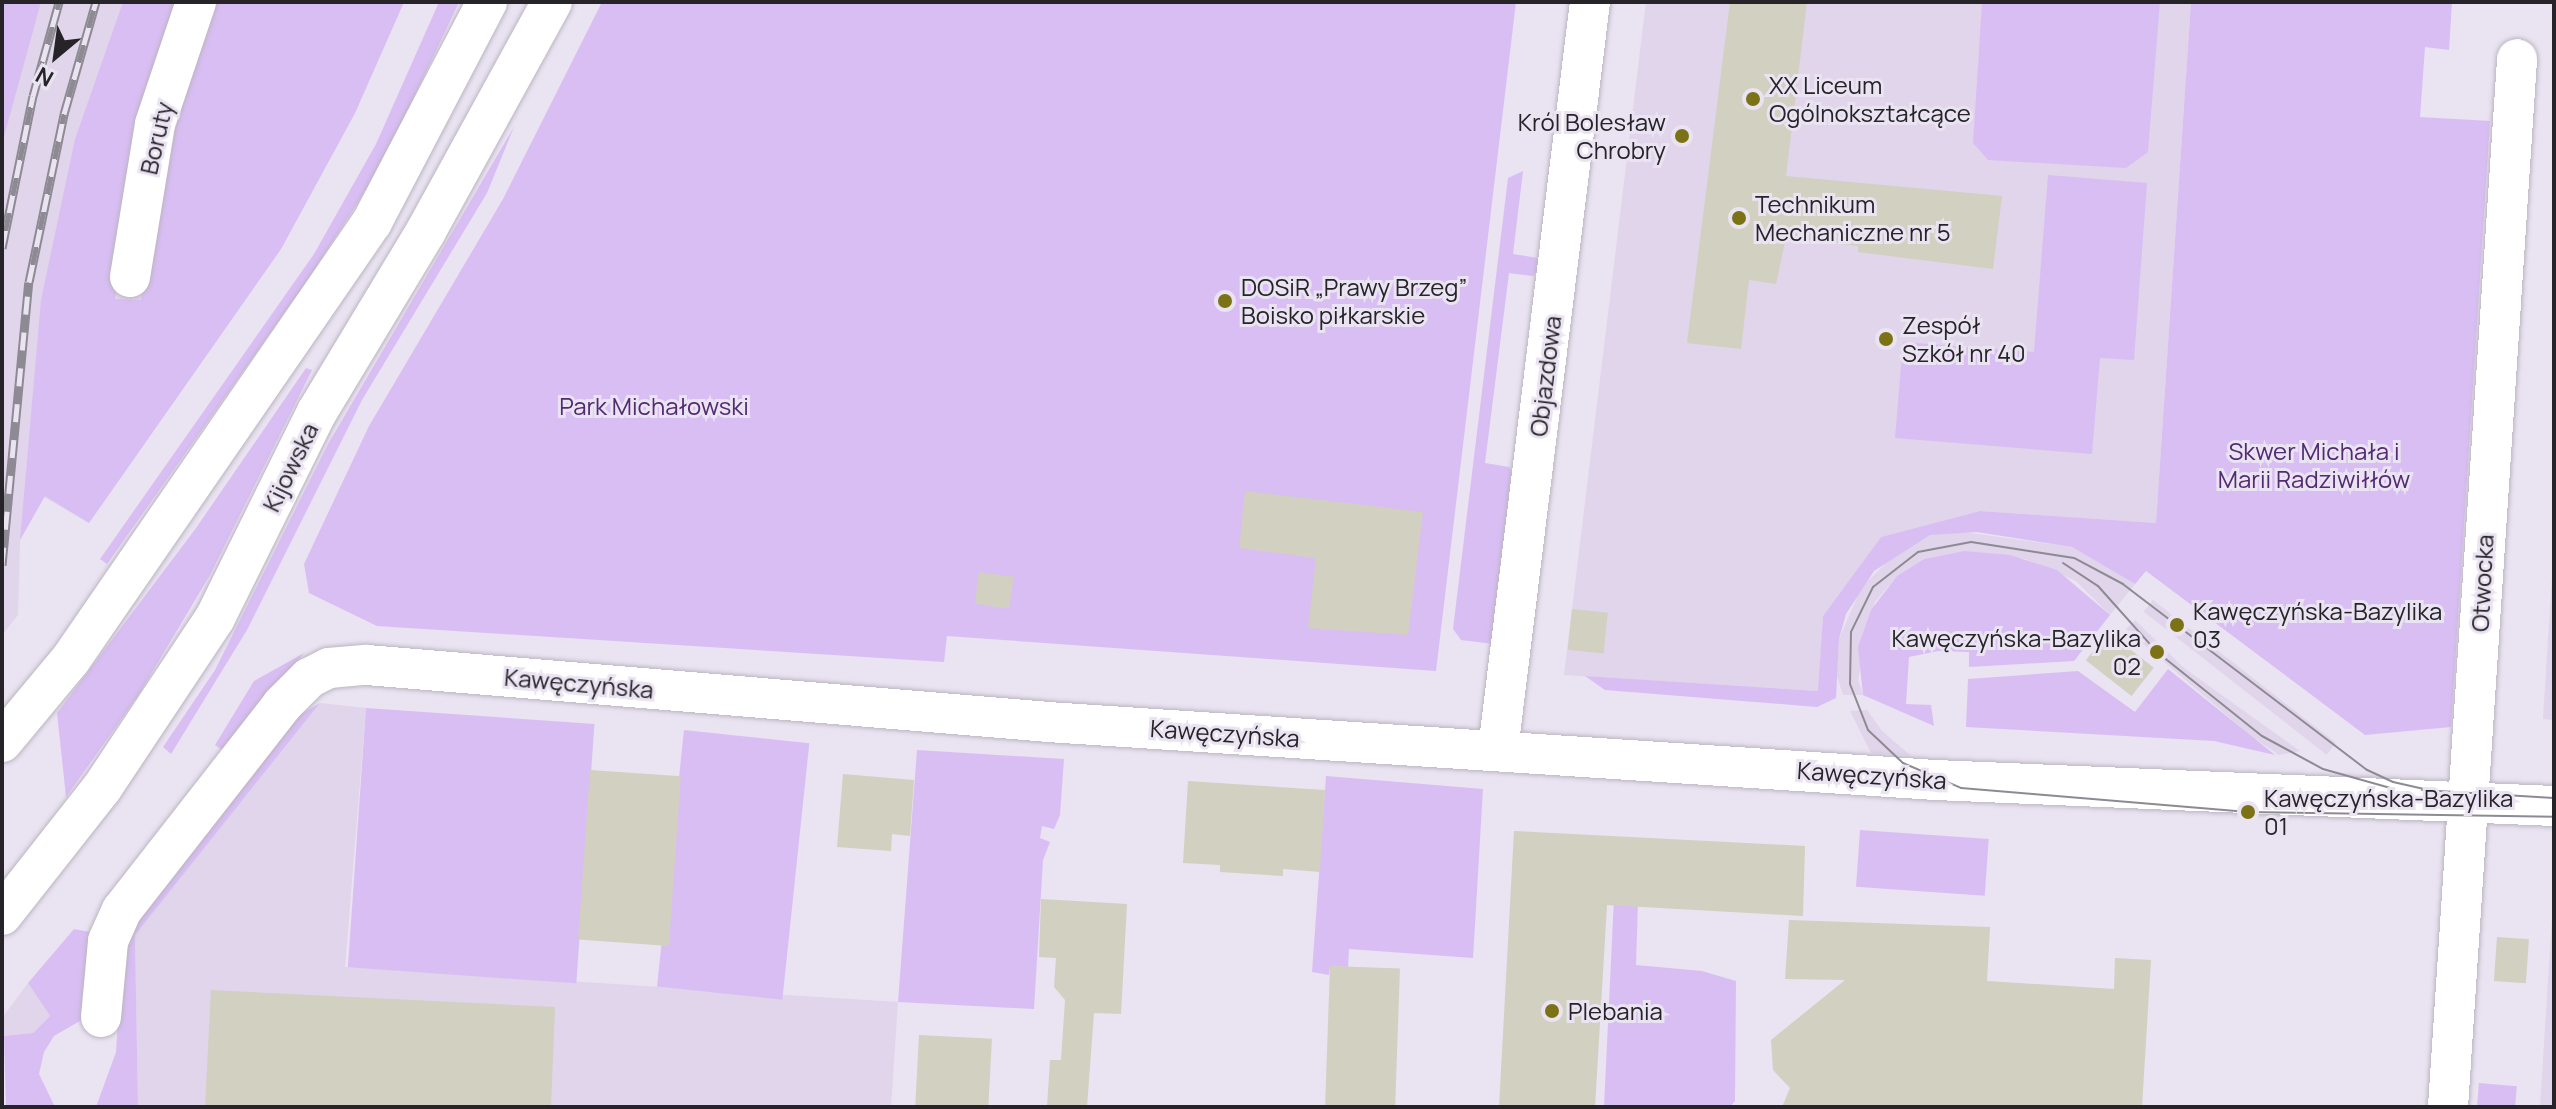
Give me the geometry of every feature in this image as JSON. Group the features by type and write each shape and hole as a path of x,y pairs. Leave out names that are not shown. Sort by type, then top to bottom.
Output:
{"street":[{"name":"Boruty","path":"130,277 155,124 196,2"},
{"path":"2,742 71,659 372,222 487,2"},
{"name":"Kijowska","path":"2,915 102,788 215,618 317,412 426,231 552,2"},
{"name":"Objazdowa","path":"1498,750 1590,2"},
{"name":"Otwocka","path":"2448,1107 2517,59"},
{"name":"Kawęczyńska","path":"101,1017 108,941 122,910 282,705 309,678 329,668 367,665 1048,722 2216,795 2554,806"}],"shaded area":[{"path":"2,2 404,2 355,113 281,249 89,523 44,497 20,540 18,615 2,635"},
{"name":"Zespół Szkół nr 40","path":"1646,2 2191,2 2156,523 1980,511 1881,537 1823,616 1819,691 1564,675"},
{"path":"1956,531 2072,547 2135,584 2110,615 2076,581 2025,559 1964,551 1924,559 1897,576 1875,602 1858,680 1863,695 1843,695 1837,676 1839,639 1861,588 1900,549 1930,535"},
{"path":"2554,546 2554,720 2543,719"},
{"path":"2153,600 2336,743 2327,755 2144,612"},
{"path":"2135,620 2184,668 2300,751 2279,755 2252,737 2126,629"},
{"path":"320,703 366,708 345,967 898,1002 891,1107 138,1107 135,935"},
{"path":"1867,710 1882,731 1910,755 1871,753 1850,711"},
{"path":"2554,887 2554,1107 2540,1107"},
{"path":"28,983 50,1016 33,1033 4,1036 2,1107 2,1018"}],"green space":[{"path":"4,2 41,2 2,144 2,8"},
{"path":"123,2 182,2 141,122 115,299 141,300 158,189 183,85 212,2 404,2 355,113 281,249 89,523 45,496 20,540 41,300 75,139"},
{"path":"439,2 459,2 382,165 311,275 107,564 100,559 314,254 376,144"},
{"name":"Park Michałowski","path":"602,2 1516,2 1436,671 947,636 944,662 377,626 309,593 304,564 369,426 503,199"},
{"path":"1982,2 2160,2 2148,152 2126,168 1988,160 1973,143"},
{"name":"Skwer Michała i Marii Radziwiłłów","path":"2191,2 2452,2 2449,50 2425,47 2420,117 2490,121 2451,727 2365,735 2146,571 2135,584 2072,547 1977,532 1930,535 1874,571 1846,614 1839,639 1836,698 1817,707 1605,690 1585,676 1818,691 1823,616 1881,537 1980,511 2156,523"},
{"path":"514,127 487,193 362,400 247,630 171,754 163,747 215,670 328,444"},
{"path":"1523,171 1513,254 1538,258 1540,267 1533,276 1509,273 1485,463 1509,467 1515,476 1494,644 1461,640 1453,629 1508,178"},
{"path":"2048,175 2147,183 2134,360 2100,358 2092,454 1895,438 1903,342 2034,352"},
{"path":"306,368 312,370 210,575 139,694 66,797 57,713 196,528"},
{"path":"1964,551 2010,555 2057,570 2110,615 2074,661 1969,667 1969,652 1938,651 1909,657 1906,704 1931,705 1934,726 1863,695 1858,647 1871,610 1897,576 1924,559"},
{"path":"304,653 226,752 215,745 254,681"},
{"path":"2168,669 2275,755 2214,741 1966,727 1968,679 2078,671 2135,712"},
{"path":"320,703 135,935 138,1107 96,1107 116,1052 122,958 132,926 296,717"},
{"path":"366,708 594,724 576,983 348,967"},
{"path":"684,730 809,743 782,1000 657,987"},
{"path":"917,750 1064,759 1060,815 1054,829 1042,826 1040,838 1050,842 1043,860 1034,1009 898,1002"},
{"path":"1326,776 1483,789 1473,958 1349,949 1348,967 1330,966 1329,975 1312,972"},
{"path":"1860,830 1989,839 1985,896 1856,887"},
{"path":"1614,898 1638,901 1636,965 1702,971 1736,981 1735,1101 1730,1107 1604,1107"},
{"path":"74,929 90,932 85,1018 54,1036 44,1052 39,1074 55,1107 6,1107 4,1036 33,1033 50,1016 28,983"},
{"path":"2479,1083 2517,1086 2515,1107 2477,1107"}],"building":[{"path":"1730,2 1807,2 1786,176 2002,196 1993,269 1858,252 1858,246 1786,237 1776,284 1749,280 1741,349 1687,343"},
{"path":"1245,491 1423,512 1408,635 1308,628 1316,558 1239,548"},
{"path":"979,572 1014,577 1009,609 975,604"},
{"path":"1572,609 1608,613 1604,654 1568,650"},
{"path":"2108,632 2154,668 2132,696 2086,660"},
{"path":"590,770 681,776 669,946 578,940"},
{"path":"843,774 914,780 910,836 892,834 891,851 837,847"},
{"path":"1188,781 1325,790 1320,872 1283,869 1283,876 1220,872 1220,865 1183,863"},
{"name":"Plebania","path":"1514,831 1805,846 1803,916 1607,905 1595,1107 1499,1107"},
{"path":"1041,899 1127,904 1121,1014 1094,1013 1087,1107 1047,1107 1050,1060 1061,1060 1065,1000 1054,987 1056,958 1039,957"},
{"path":"1789,920 1990,927 1987,981 2114,989 2115,958 2151,960 2142,1107 1782,1107 1790,1088 1773,1070 1771,1040 1845,980 1785,979"},
{"path":"2497,937 2529,939 2526,983 2494,981"},
{"path":"1330,966 1400,968 1395,1107 1325,1107"},
{"path":"211,990 555,1007 551,1107 205,1107"},
{"path":"919,1035 992,1039 988,1107 915,1107"}],"tram line":[{"path":"2433,791 2393,782 2367,770 2123,584 2074,558 1971,542 1918,552 1873,587 1851,632 1850,684 1868,730 1903,763 1961,788 2248,812 2554,817"},
{"path":"2063,563 2098,586 2157,652 2262,736 2323,769 2390,788"},
{"path":"2422,790 2554,798"}],"railway":[{"path":"2,248 33,96 59,2"},
{"path":"2,565 29,282 64,114 96,2"}],"place":[{"name":"XX Liceum Ogólnokształcące","path":"1753,99"},
{"name":"Król Bolesław Chrobry","path":"1682,136"},
{"name":"Technikum Mechaniczne nr 5","path":"1739,218"},
{"name":"DOSiR „Prawy Brzeg” Boisko piłkarskie","path":"1225,301"},
{"name":"Zespół Szkół nr 40","path":"1886,339"},
{"name":"Kawęczyńska-Bazylika 03","path":"2177,625"},
{"name":"Kawęczyńska-Bazylika 02","path":"2157,652"},
{"name":"Kawęczyńska-Bazylika 01","path":"2248,812"},
{"name":"Plebania","path":"1552,1011"}]}
